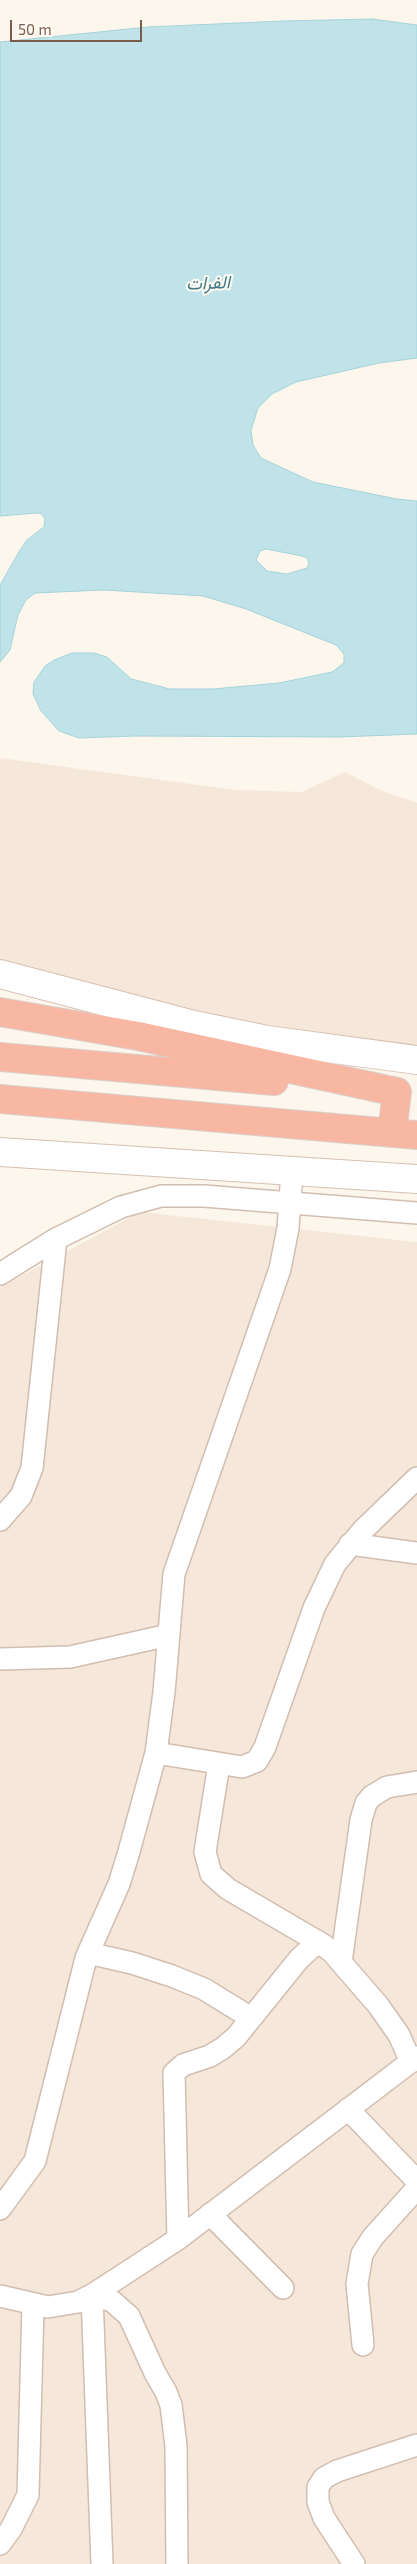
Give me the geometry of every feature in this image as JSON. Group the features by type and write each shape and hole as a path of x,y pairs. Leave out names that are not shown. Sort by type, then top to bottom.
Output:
{"highway":[{"path":"0,1012 138,1036 407,1093"},
{"path":"0,1057 407,1093"},
{"path":"0,1099 404,1134 407,1093"}],"main road":[{"path":"0,974 194,1025 340,1052 417,1060"},
{"path":"0,1152 64,1158 417,1179"},
{"path":"0,1167 30,1159 64,1158"}],"street":[{"path":"0,2209 35,2161 88,1953 119,1884 156,1752 170,1635 174,1574 280,1269 285,1248 292,1172"},
{"path":"0,1274 56,1239 120,1207 161,1196 204,1196 417,1213"},
{"path":"0,1520 21,1496 32,1468 56,1239"},
{"path":"156,1752 242,1767 250,1766 262,1755 323,1585 350,1544 417,1478"},
{"path":"350,1544 417,1553"},
{"path":"0,1659 70,1657 170,1635"},
{"path":"0,2296 33,2305 63,2306 92,2295 178,2239 414,2059 378,2005 341,1962 322,1944 228,1889 211,1874 205,1852 219,1764"},
{"path":"341,1962 361,1820 366,1803 372,1796 387,1787 417,1782"},
{"path":"178,2239 174,2073 183,2065 210,2056 236,2037 299,1959 312,1946 322,1944"},
{"path":"88,1953 132,1963 180,1979 204,1989 250,2018"},
{"path":"348,2109 417,2181"},
{"path":"363,2345 357,2284 358,2264 373,2237 417,2188"},
{"path":"210,2214 283,2288"},
{"path":"92,2295 102,2564"},
{"path":"92,2295 112,2301 129,2316 171,2405 176,2446 177,2564"},
{"path":"0,2544 11,2529 28,2495 33,2305"},
{"path":"354,2564 324,2518 318,2502 318,2487 324,2478 356,2464 417,2445"},
{"path":"333,2564 341,2544"}],"shaded area":[{"path":"0,758 235,790 302,792 345,772 380,790 417,803 417,1044 319,1041 0,965"},
{"path":"140,1212 417,1242 417,2564 0,2564 0,1287"}],"water":[{"name":"الفرات","path":"372,19 417,25 417,358 379,363 296,382 272,394 258,408 251,430 253,445 261,458 313,482 397,499 417,501 417,734 339,737 136,736 79,738 59,731 41,711 33,694 34,682 45,666 54,660 72,653 94,653 107,657 131,679 170,689 213,689 279,683 332,672 344,663 344,654 336,645 246,609 203,596 104,590 35,593 26,600 18,615 10,650 0,662 0,585 27,540 44,527 45,519 42,514 37,513 0,516 0,42 148,27","holes":["266,549 307,558 309,564 307,568 287,574 267,571 256,560 260,551"]}]}
